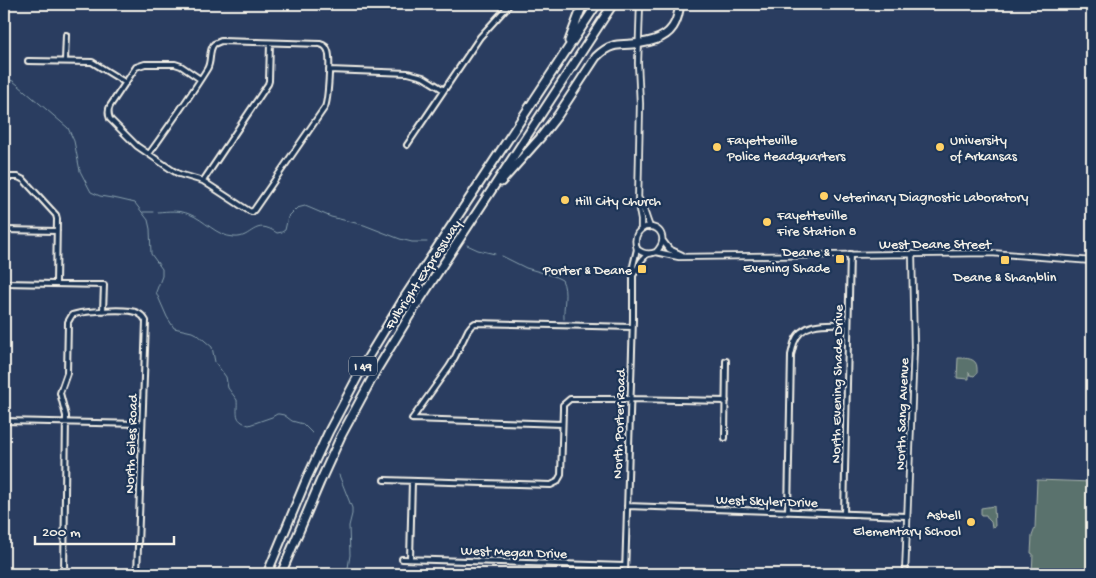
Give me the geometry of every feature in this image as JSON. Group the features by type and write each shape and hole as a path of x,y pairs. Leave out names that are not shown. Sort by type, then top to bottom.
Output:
{"highway":[{"path":"563,56 583,4"},
{"name":"Fulbright Expressway","path":"267,574 307,478 329,431 367,360 404,298 597,4"},
{"path":"486,199 540,138 596,57 611,46 638,44 658,39 669,31 675,22 680,4"},
{"name":"Fulbright Expressway","path":"282,574 320,482 376,370 612,5"},
{"path":"286,574 304,521"}],"street":[{"path":"407,145 480,37 510,4"},
{"path":"640,4 638,44 640,104 638,204 641,229 635,241 637,249 641,252 647,254 656,252 662,245 660,233 650,227 641,229"},
{"path":"65,61 66,35"},
{"path":"149,154 200,80 208,67 210,50 214,44 221,41 320,44 328,50 329,54 328,98 324,107 252,212 203,181 179,174 149,154 137,146 110,119 108,114 110,106 136,67 145,64 178,65 200,80"},
{"path":"203,181 268,84 270,43"},
{"path":"28,61 92,62 126,83"},
{"path":"328,70 408,72 423,77 444,90"},
{"path":"4,177 21,178 24,180 55,212 57,220 56,284"},
{"path":"639,199 650,227"},
{"path":"4,230 57,231"},
{"name":"West Deane Street","path":"662,241 669,249 688,257"},
{"name":"North Porter Road","path":"625,574 633,266 637,249"},
{"name":"West Deane Street","path":"656,252 679,257 991,253 1092,261"},
{"path":"634,274 647,254"},
{"name":"North Evening Shade Drive","path":"844,514 850,254"},
{"name":"North Sang Avenue","path":"905,574 915,330 912,254"},
{"path":"4,283 104,285 103,311 72,315 68,322 67,373 60,393 66,413 64,574"},
{"name":"North Giles Road","path":"103,311 132,311 143,316 147,324 137,574"},
{"path":"562,424 412,419 449,367 468,330 475,323 632,327"},
{"path":"788,512 791,355 794,341 804,330 818,324 848,324"},
{"path":"725,438 726,361"},
{"path":"384,480 551,485 557,482 561,476 563,405 570,398 726,402"},
{"path":"4,421 142,424"},
{"path":"410,560 412,481"},
{"name":"West Skyler Drive","path":"627,506 907,516"},
{"name":"West Megan Drive","path":"402,559 625,566"}],"green space":[{"path":"958,358 973,360 977,365 977,373 974,376 970,375 969,372 969,379 957,378"},
{"path":"1037,480 1092,482 1092,574 1032,574 1033,554 1031,553 1032,536 1035,528"},
{"path":"994,506 995,526 992,527 986,515 981,515 981,508"},
{"path":"984,568 1001,568 1001,574 984,574"}],"waterway":[{"path":"4,78 13,81 68,128 74,141 80,171 91,192 100,196 135,203 148,220 151,254 162,269 162,276 156,292 167,317 174,328 192,332 212,347 215,362 226,377 228,388 237,400 238,418 249,425 277,414 284,415 292,421 303,424 312,433"},
{"path":"158,212 174,211 185,213 222,234 240,237 263,227 277,233 282,232 285,230 288,217 297,208 305,206 331,217 364,225 400,239 412,242 427,242"},
{"path":"143,212 153,212"},
{"path":"467,245 495,254"},
{"path":"502,256 526,268 562,280 565,294 564,319"},
{"path":"339,475 352,508 349,526 350,555 348,568 351,574"}],"place":[{"name":"Fayetteville Police Headquarters","path":"717,147"},
{"name":"University of Arkansas","path":"940,147"},
{"name":"Veterinary Diagnostic Laboratory","path":"824,196"},
{"name":"Hill City Church","path":"565,200"},
{"name":"Fayetteville Fire Station 8","path":"767,222"},
{"name":"Deane & Evening Shade","path":"840,259"},
{"name":"Deane & Shamblin","path":"1005,260"},
{"name":"Porter & Deane","path":"642,269"},
{"name":"Asbell Elementary School","path":"971,522"}]}
